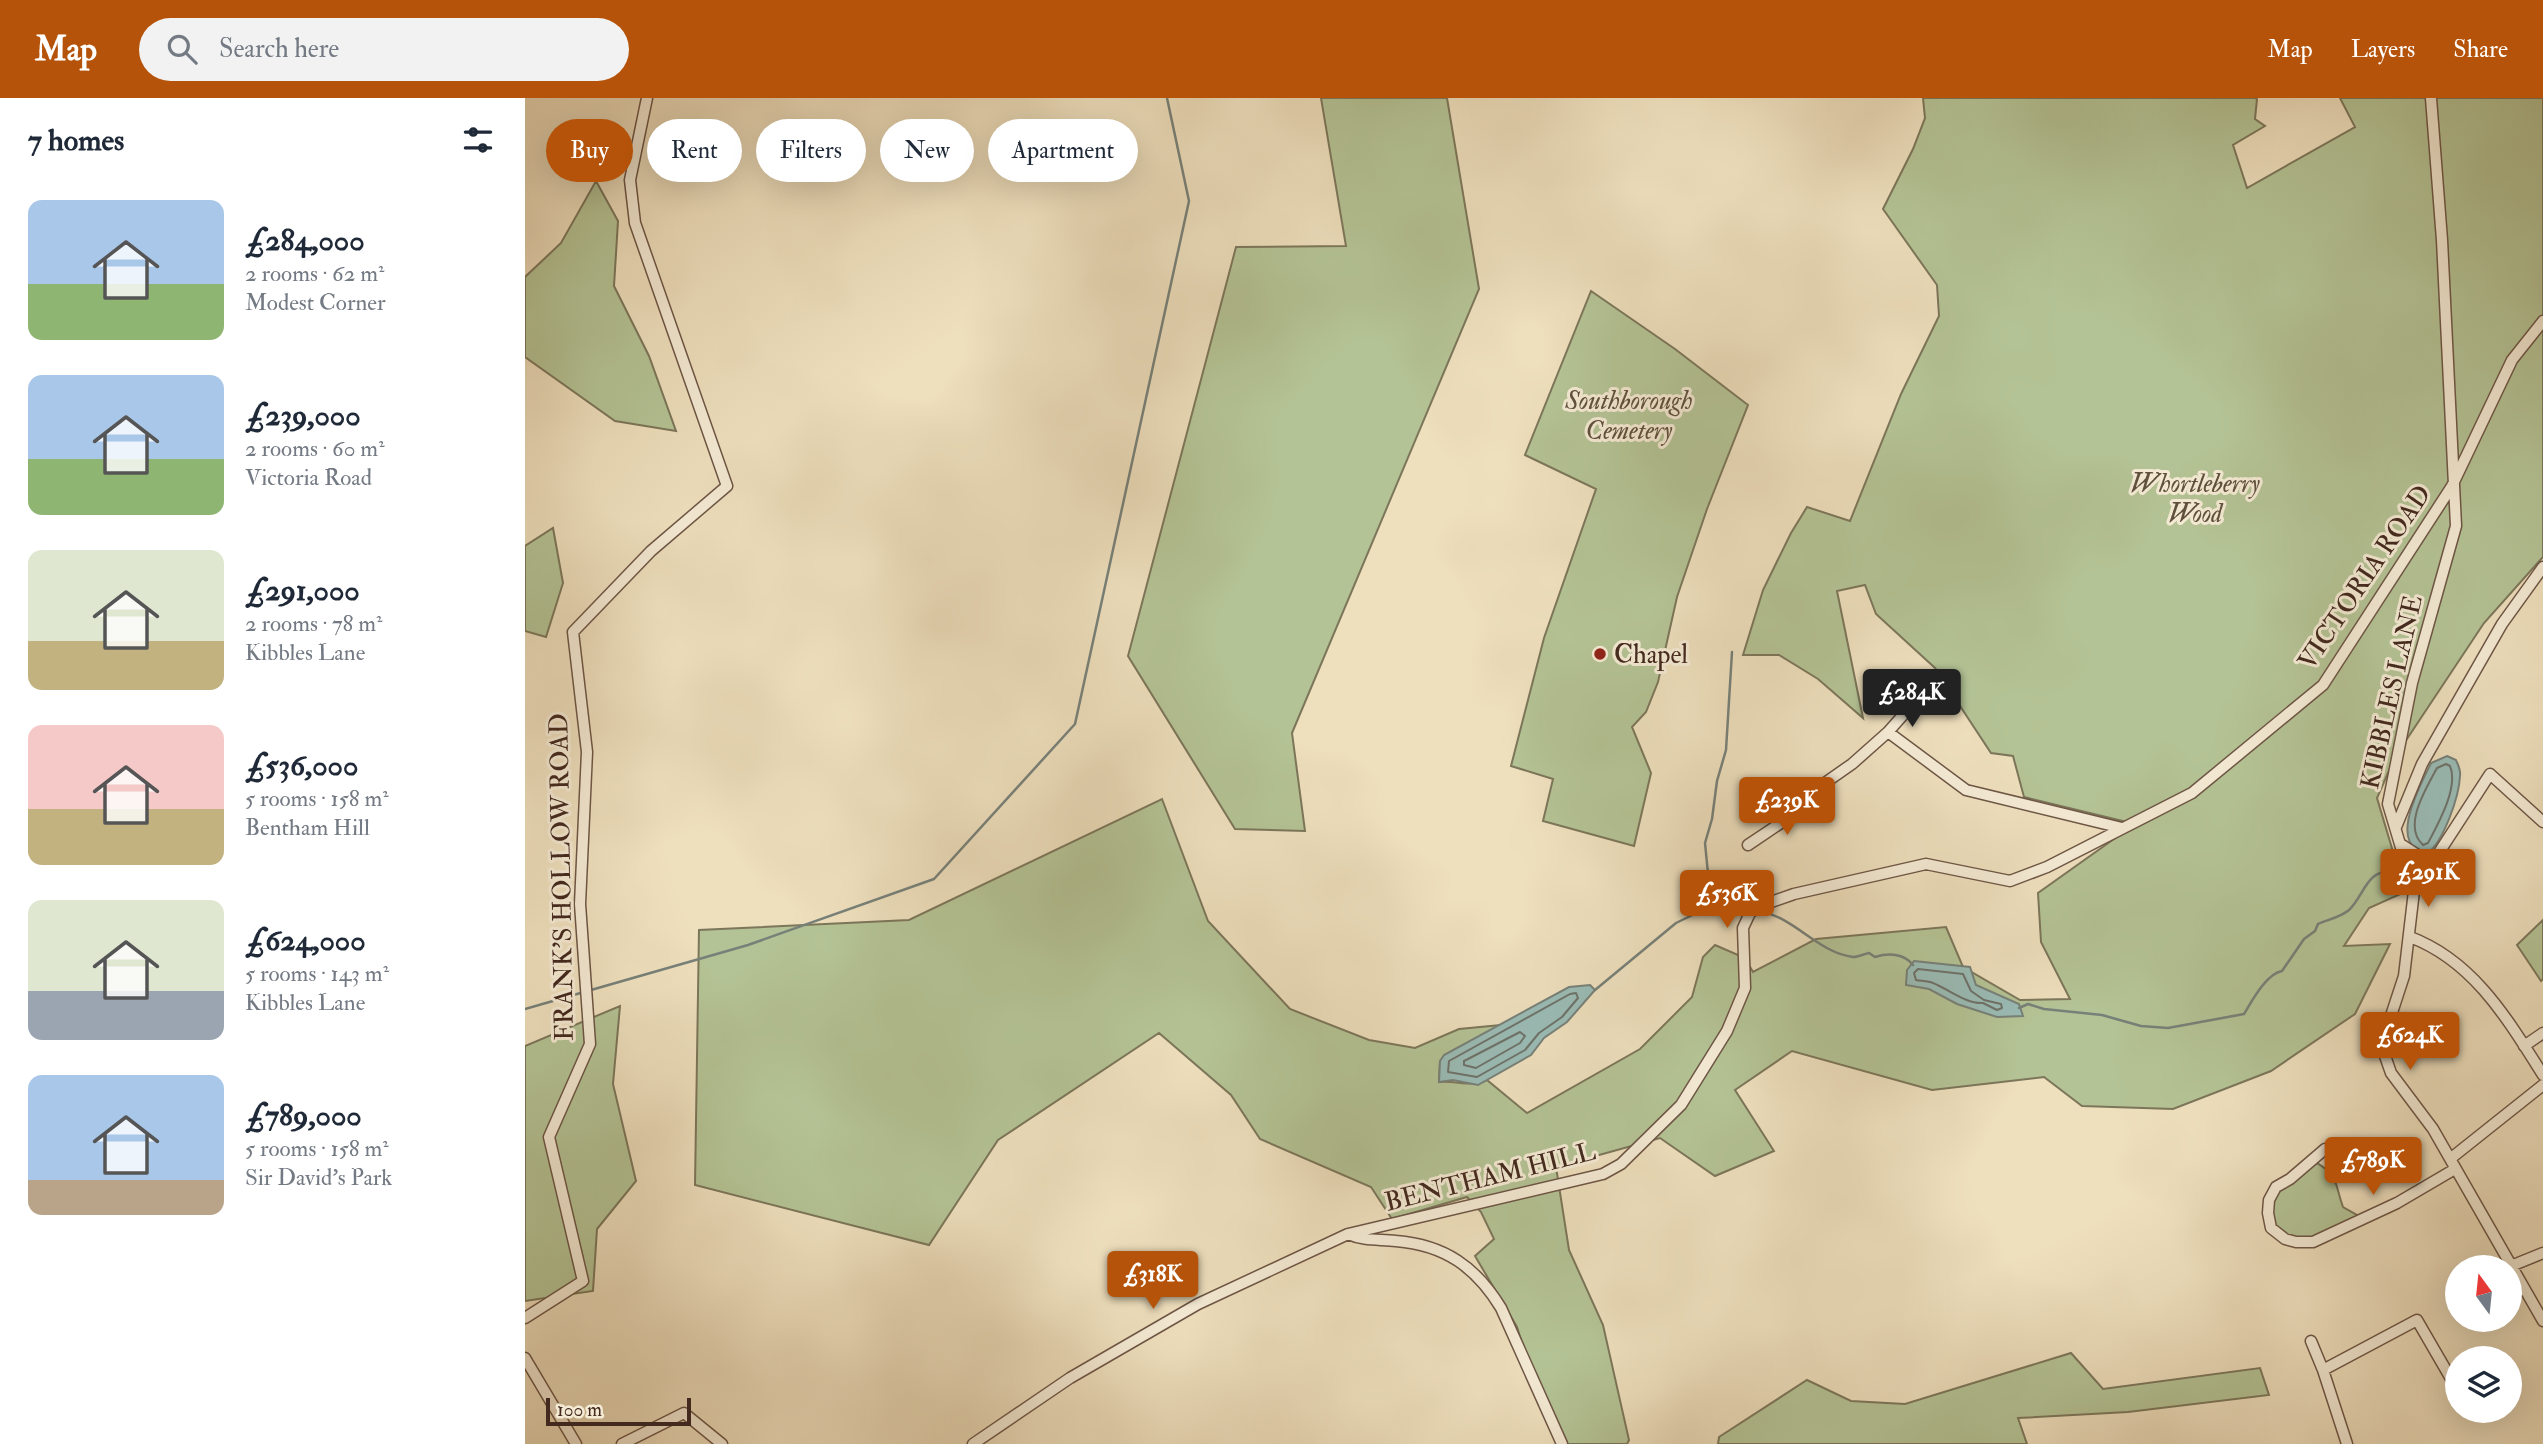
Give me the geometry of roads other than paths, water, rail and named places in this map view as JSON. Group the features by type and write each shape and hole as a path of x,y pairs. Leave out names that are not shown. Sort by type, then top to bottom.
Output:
{"street":[{"name":"FRANK'S HOLLOW ROAD","path":"525,1318 583,1281 549,1137 590,1044 580,904 587,752 573,632 650,551 727,486 635,223 629,180 647,98"},
{"name":"KIBBLES LANE","path":"2431,98 2442,240 2456,526 2412,683 2388,804 2414,891 2404,976 2385,1034 2384,1053 2391,1073 2433,1129 2505,1255"},
{"name":"VICTORIA ROAD","path":"1767,902 1926,864 2010,881 2047,867 2192,793 2323,685 2452,486 2512,360 2543,321"},
{"path":"2396,827 2422,764 2502,624 2543,567"},
{"path":"1748,845 1809,804 1822,785 1852,764 1888,732 1912,705"},
{"path":"1888,732 1966,790 2122,828"},
{"path":"2414,891 2490,774 2543,822"},
{"path":"2402,845 2430,863"},
{"name":"BENTHAM HILL","path":"1348,1234 1603,1174 1621,1164 1681,1105 1727,1031 1745,988 1742,936 1745,919 1754,909 1767,902"},
{"path":"2410,937 2442,952 2472,976 2543,1076"},
{"path":"2524,1046 2543,1033"},
{"path":"2325,1149 2290,1180 2276,1187 2269,1200 2271,1228 2285,1239 2313,1242 2397,1203 2452,1164 2543,1085"},
{"path":"973,1444 1070,1378 1198,1304 1348,1234 1361,1240 1420,1244 1454,1258 1477,1275 1501,1308 1562,1444"},
{"path":"2522,1262 2543,1253"},
{"name":"KIBBLES LANE","path":"2522,1285 2543,1321"},
{"path":"2323,1370 2417,1321 2445,1369"},
{"path":"2311,1341 2346,1441"},
{"path":"525,1358 576,1444"},
{"path":"622,1444 684,1413 722,1444"}],"water":[{"path":"2447,756 2456,760 2460,774 2459,785 2445,828 2428,853 2415,849 2409,840 2407,828 2414,799 2431,763"},
{"path":"1914,961 1970,967 1976,985 2019,1004 2023,1016 1997,1017 1957,1004 1929,989 1906,985 1907,970"},
{"path":"1590,985 1595,990 1567,1022 1544,1038 1531,1055 1478,1085 1453,1080 1439,1082 1440,1061 1444,1055 1569,987"}],"waterway":[{"path":"591,990 748,945 934,879 1075,724 1189,201 1167,98"},
{"path":"1711,904 1705,843 1726,750 1732,652"},
{"path":"2019,1008 2028,1004 2044,1009 2102,1015 2141,1026 2168,1028 2244,1014 2265,982 2282,971 2318,924 2349,910 2371,879 2383,872 2392,871"},
{"path":"1595,990 1676,923 1711,906 1750,908"},
{"path":"1760,911 1785,921 1818,943 1841,954 1853,957 1869,953 1875,957 1895,955 1905,958 1913,965"},
{"path":"525,1009 584,992"}],"place":[{"name":"Chapel","path":"1600,654"}],"park label":[{"name":"Southborough Cemetery","path":"1629,415"},
{"name":"Whortleberry Wood","path":"2195,498"}]}
